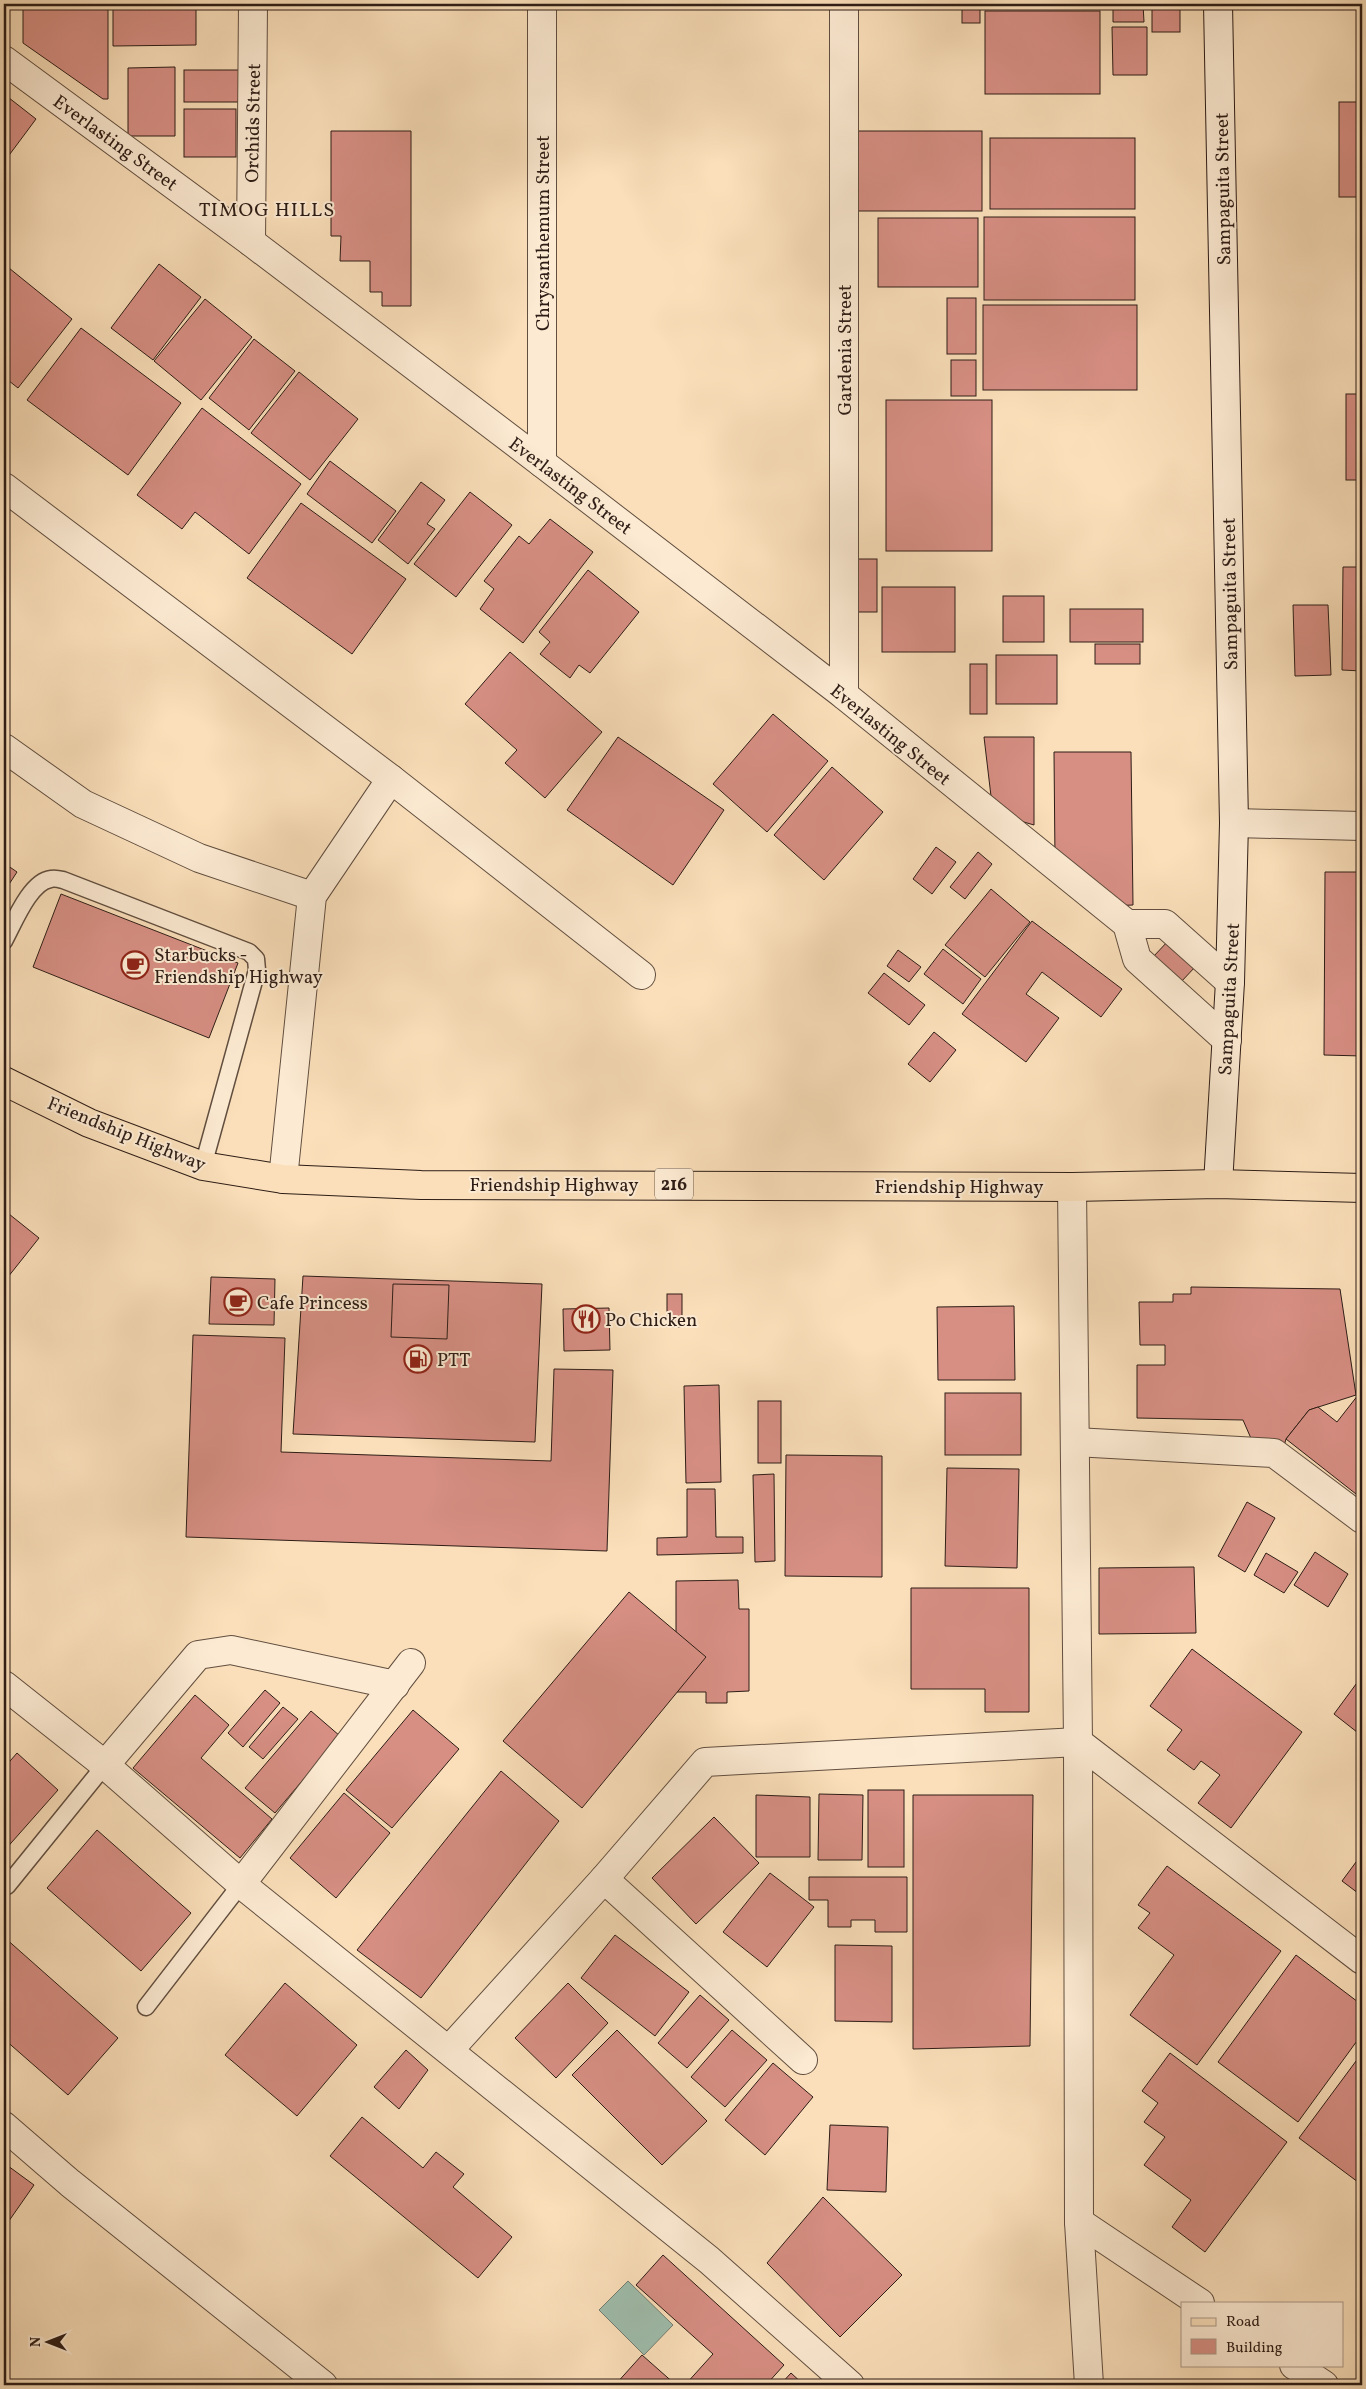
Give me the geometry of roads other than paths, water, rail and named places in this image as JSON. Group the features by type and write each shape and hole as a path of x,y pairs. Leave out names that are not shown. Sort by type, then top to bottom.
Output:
{"main road":[{"name":"Friendship Highway","path":"4,1082 89,1123 203,1166 283,1179 421,1185 1072,1187 1218,1184 1362,1188"}],"street":[{"name":"Orchids Street","path":"250,242 253,4"},
{"name":"Chrysanthemum Street","path":"542,4 542,463"},
{"name":"Gardenia Street","path":"844,4 844,696"},
{"name":"Sampaguita Street","path":"1218,4 1234,823 1230,982 1218,1184"},
{"name":"Everlasting Street","path":"4,60 250,242 542,463 844,696 1128,924"},
{"path":"4,487 392,779 641,975"},
{"path":"4,748 83,804 199,858 312,896"},
{"path":"283,1179 312,896 392,779"},
{"path":"1234,823 1362,826"},
{"path":"1227,1040 1137,958 1128,924 1165,924 1230,982"},
{"path":"1072,1187 1078,1742 1079,2222 1089,2385"},
{"path":"1075,1442 1274,1454 1362,1519"},
{"path":"105,1765 198,1655 231,1650 395,1685"},
{"path":"241,1884 411,1664"},
{"path":"4,1685 105,1765 241,1884 709,2260 850,2385"},
{"path":"449,2050 604,1879 705,1762 1078,1742 1362,1960"},
{"path":"604,1879 803,2060"},
{"path":"4,2126 70,2183 323,2385"},
{"path":"1079,2222 1199,2302"},
{"path":"1296,2366 1324,2385"}],"lane":[{"path":"4,941 26,900 37,885 49,878 63,880 249,952 256,958 257,970 203,1166"},
{"path":"7,1886 105,1765"},
{"path":"146,2006 241,1884"}],"place":[{"name":"Starbucks - Friendship Highway","path":"135,965"},
{"name":"Cafe Princess","path":"238,1302"},
{"name":"Po Chicken","path":"586,1319"},
{"name":"PTT","path":"418,1359"}],"district":[{"name":"TIMOG HILLS","path":"267,209"}]}
